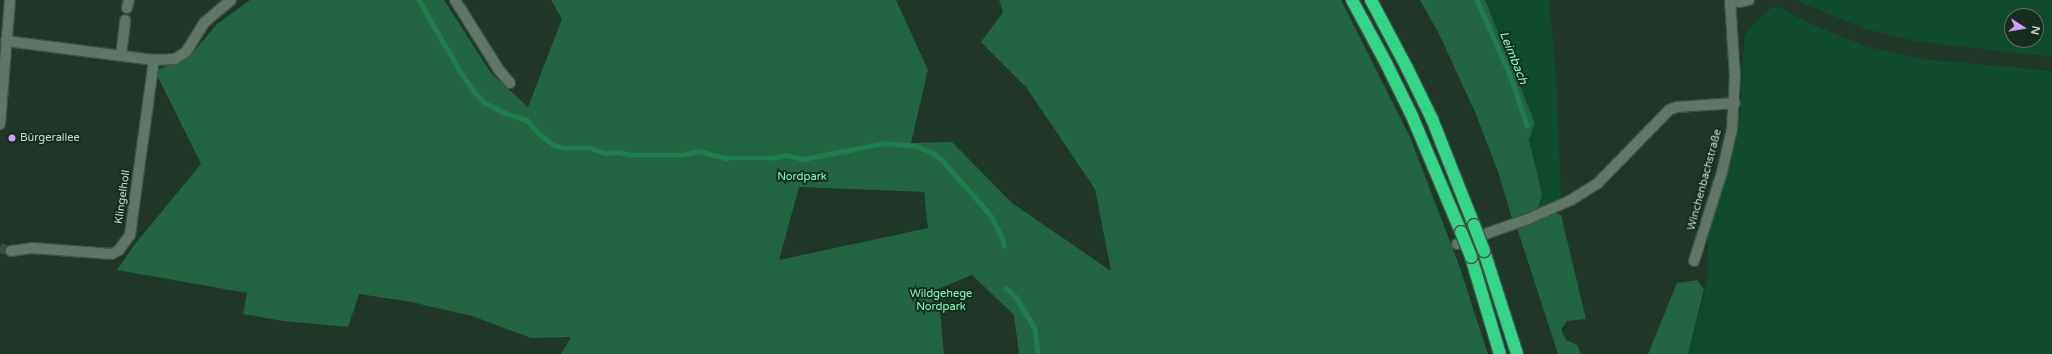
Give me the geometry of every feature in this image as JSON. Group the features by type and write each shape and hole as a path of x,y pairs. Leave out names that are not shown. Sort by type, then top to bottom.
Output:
{"highway":[{"path":"1352,0 1386,62 1412,116 1461,232 1471,257 1500,354"},
{"path":"1371,0 1432,119 1484,251 1517,354"}],"street":[{"path":"0,124 10,0"},
{"path":"6,41 154,60 175,59 186,52 205,22 231,0"},
{"path":"454,0 499,70 510,83"},
{"path":"1731,1 1740,2 1749,0"},
{"name":"Winchenbachstraße","path":"1694,262 1722,172 1732,129 1736,76 1731,1"},
{"path":"121,55 125,20"},
{"name":"Klingelholl","path":"11,251 32,248 112,254 119,250 130,235 154,60"},
{"path":"1457,244 1528,219 1571,200 1597,184 1669,110 1677,107 1735,103"}],"green space":[{"name":"Nordpark","path":"250,0 444,0 491,73 528,107 562,19 551,0 896,0 928,70 911,143 952,142 1012,203 1111,271 1095,189 1026,87 981,42 1003,12 999,0 1341,0 1410,137 1459,265 1488,354 1019,354 1014,315 972,275 938,289 944,354 561,354 571,337 531,338 472,316 411,302 359,294 348,327 283,321 243,314 247,293 117,270 135,244 201,164 155,71 191,55 217,24","holes":["799,187 924,192 928,228 779,260"]},
{"path":"1420,0 1485,0 1535,123 1529,140 1542,194 1538,208 1512,218 1498,172 1475,112 1439,34"},
{"path":"1485,0 1549,0 1556,74 1561,197 1556,202 1538,208 1542,194 1529,140 1535,123"},
{"path":"1795,0 2052,0 2052,57 1916,41 1866,29"},
{"path":"1779,7 1806,22 1868,47 1921,59 2052,71 2052,354 1688,354 1708,278 1708,230 1728,168 1740,120 1744,38 1746,32 1771,8"},
{"path":"1553,212 1561,215 1586,319 1567,321 1561,330 1566,340 1577,345 1581,354 1558,354 1517,228"},
{"path":"1697,280 1704,289 1688,354 1648,354 1677,283"}],"waterway":[{"path":"419,0 459,69 473,90 484,102 505,113 527,120 539,134 554,145 566,148 591,148 605,153 618,152 632,155 682,155 698,151 727,158 772,158 786,155 804,159 884,143 917,146 933,153 941,159 981,204 991,216 1003,240 1004,246"},
{"name":"Leimbach","path":"1477,0 1511,77 1527,125"},
{"path":"1006,288 1016,297 1035,329 1038,354"}],"tunnel":[{"path":"0,248 11,251"}],"place":[{"name":"Bürgerallee","path":"12,138"}],"park label":[{"name":"Wildgehege Nordpark","path":"941,301"}]}
